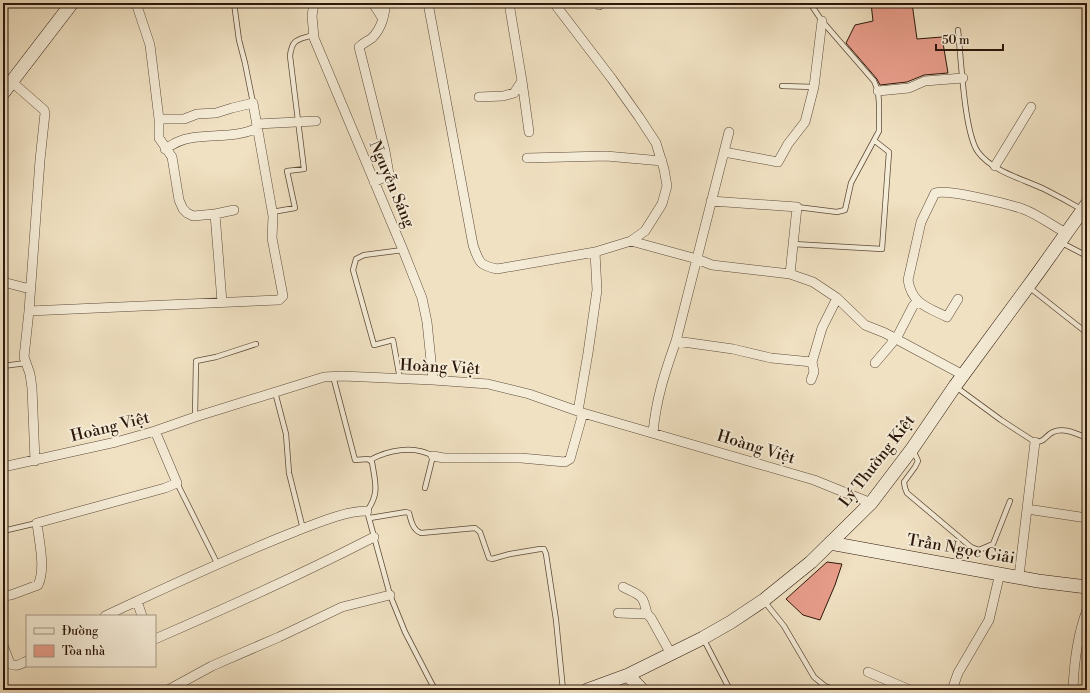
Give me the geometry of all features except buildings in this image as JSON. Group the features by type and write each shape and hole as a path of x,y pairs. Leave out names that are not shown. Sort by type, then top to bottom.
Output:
{"street":[{"path":"3,93 72,3"},
{"path":"136,3 150,45 159,119 158,138 172,157 179,200 183,209 186,213 193,216 215,214 234,210"},
{"name":"Nguyễn Sáng","path":"314,3 312,16 313,35 422,298 427,322 433,380"},
{"path":"373,3 383,19"},
{"path":"374,182 387,176 388,170 385,151 359,47 371,38 378,30 383,19 386,3"},
{"path":"428,3 473,245 477,257 484,266 498,269 595,252 631,241 645,231 662,204 667,186 662,161 656,142 612,79 554,3"},
{"path":"509,3 529,132"},
{"path":"724,152 778,162 788,144 805,122 814,87 822,20"},
{"path":"878,91 909,88 925,82 963,78"},
{"path":"479,97 503,96 514,93 522,81"},
{"path":"12,82 44,110 45,113 24,357 30,374 32,388 35,461"},
{"path":"29,311 281,299 283,296 272,238 274,220 253,103 216,113 197,114 184,119 159,119"},
{"path":"995,166 1031,107"},
{"path":"166,149 175,143 191,138 248,132 257,126 316,121"},
{"path":"653,433 657,402 665,372 676,341 729,132"},
{"path":"527,158 606,156 662,161"},
{"path":"958,299 947,317 917,302 909,288 908,280 921,222 935,193 945,192 993,201 1024,210 1063,238"},
{"path":"711,201 797,207 790,274"},
{"name":"Lý Thường Kiệt","path":"587,690 628,675 703,638 731,622 764,600 811,562 871,503 1085,207"},
{"path":"215,214 222,302"},
{"path":"631,241 696,259 712,265 790,274 813,282 837,298 865,325 963,375"},
{"path":"433,456 444,458 521,458 566,462 570,459 581,412 597,290 595,252"},
{"path":"3,282 30,289"},
{"path":"811,380 814,372 812,362 825,320 837,298"},
{"path":"875,363 892,343 913,306 917,302"},
{"path":"676,341 733,349 767,358 812,362"},
{"name":"Hoàng Việt","path":"3,467 116,442 324,377 333,376 433,380 488,384 529,394 581,412 814,480 871,503"},
{"path":"3,596 11,595 38,585 39,583 42,571 37,523 165,488 177,482 155,431"},
{"path":"1019,576 1035,442"},
{"path":"1027,509 1087,518"},
{"path":"107,615 217,563 303,529 359,511 368,514"},
{"path":"156,639 243,601 374,537"},
{"name":"Trần Ngọc Giải","path":"830,542 1019,576 1038,581 1087,587"},
{"path":"952,690 958,674 989,620 1000,573"},
{"path":"623,587 641,596 644,600 647,614 651,618 671,654"},
{"path":"168,690 212,666 279,637 342,607 390,595"},
{"path":"137,601 142,615"},
{"path":"1073,690 1076,652 1080,628 1087,610"},
{"path":"618,613 647,614"},
{"path":"3,645 10,664 18,666 26,662"},
{"path":"868,672 910,690"},
{"path":"628,675 642,690"}],"lane":[{"path":"234,3 239,40 253,103"},
{"path":"797,207 837,212 845,210 851,183 879,131 880,125 878,91 874,81 822,20 810,3"},
{"path":"958,30 966,108 974,145 979,153 995,166 1085,207"},
{"path":"272,212 295,208 288,171 304,169 290,56 291,46 295,41 313,35"},
{"path":"782,86 814,87"},
{"path":"793,244 882,249 889,152 874,141"},
{"path":"1063,238 1087,256"},
{"path":"400,379 393,340 374,345 353,270 356,259 364,255 403,250"},
{"path":"1028,287 1087,332"},
{"path":"195,417 196,361 216,357 256,344"},
{"path":"3,366 26,363"},
{"path":"333,376 355,460 370,460 381,454 406,450 425,452 433,456 425,488"},
{"path":"955,386 1001,420 1035,442 1041,442 1053,432 1059,430 1068,431 1087,438"},
{"path":"275,392 286,434 289,473 303,529"},
{"path":"912,448 918,461 904,482 907,493 971,547 979,550 993,544 1010,501"},
{"path":"370,460 372,462 376,491 368,514 390,595 405,632 435,690"},
{"path":"177,482 217,563"},
{"path":"368,514 409,513 413,527 421,534 448,530 478,529 489,558 492,559 510,554 544,549 556,620 563,690"},
{"path":"3,516 4,530 37,523"},
{"path":"764,600 784,626 814,677 825,686 835,690"},
{"path":"703,638 730,690"}]}
